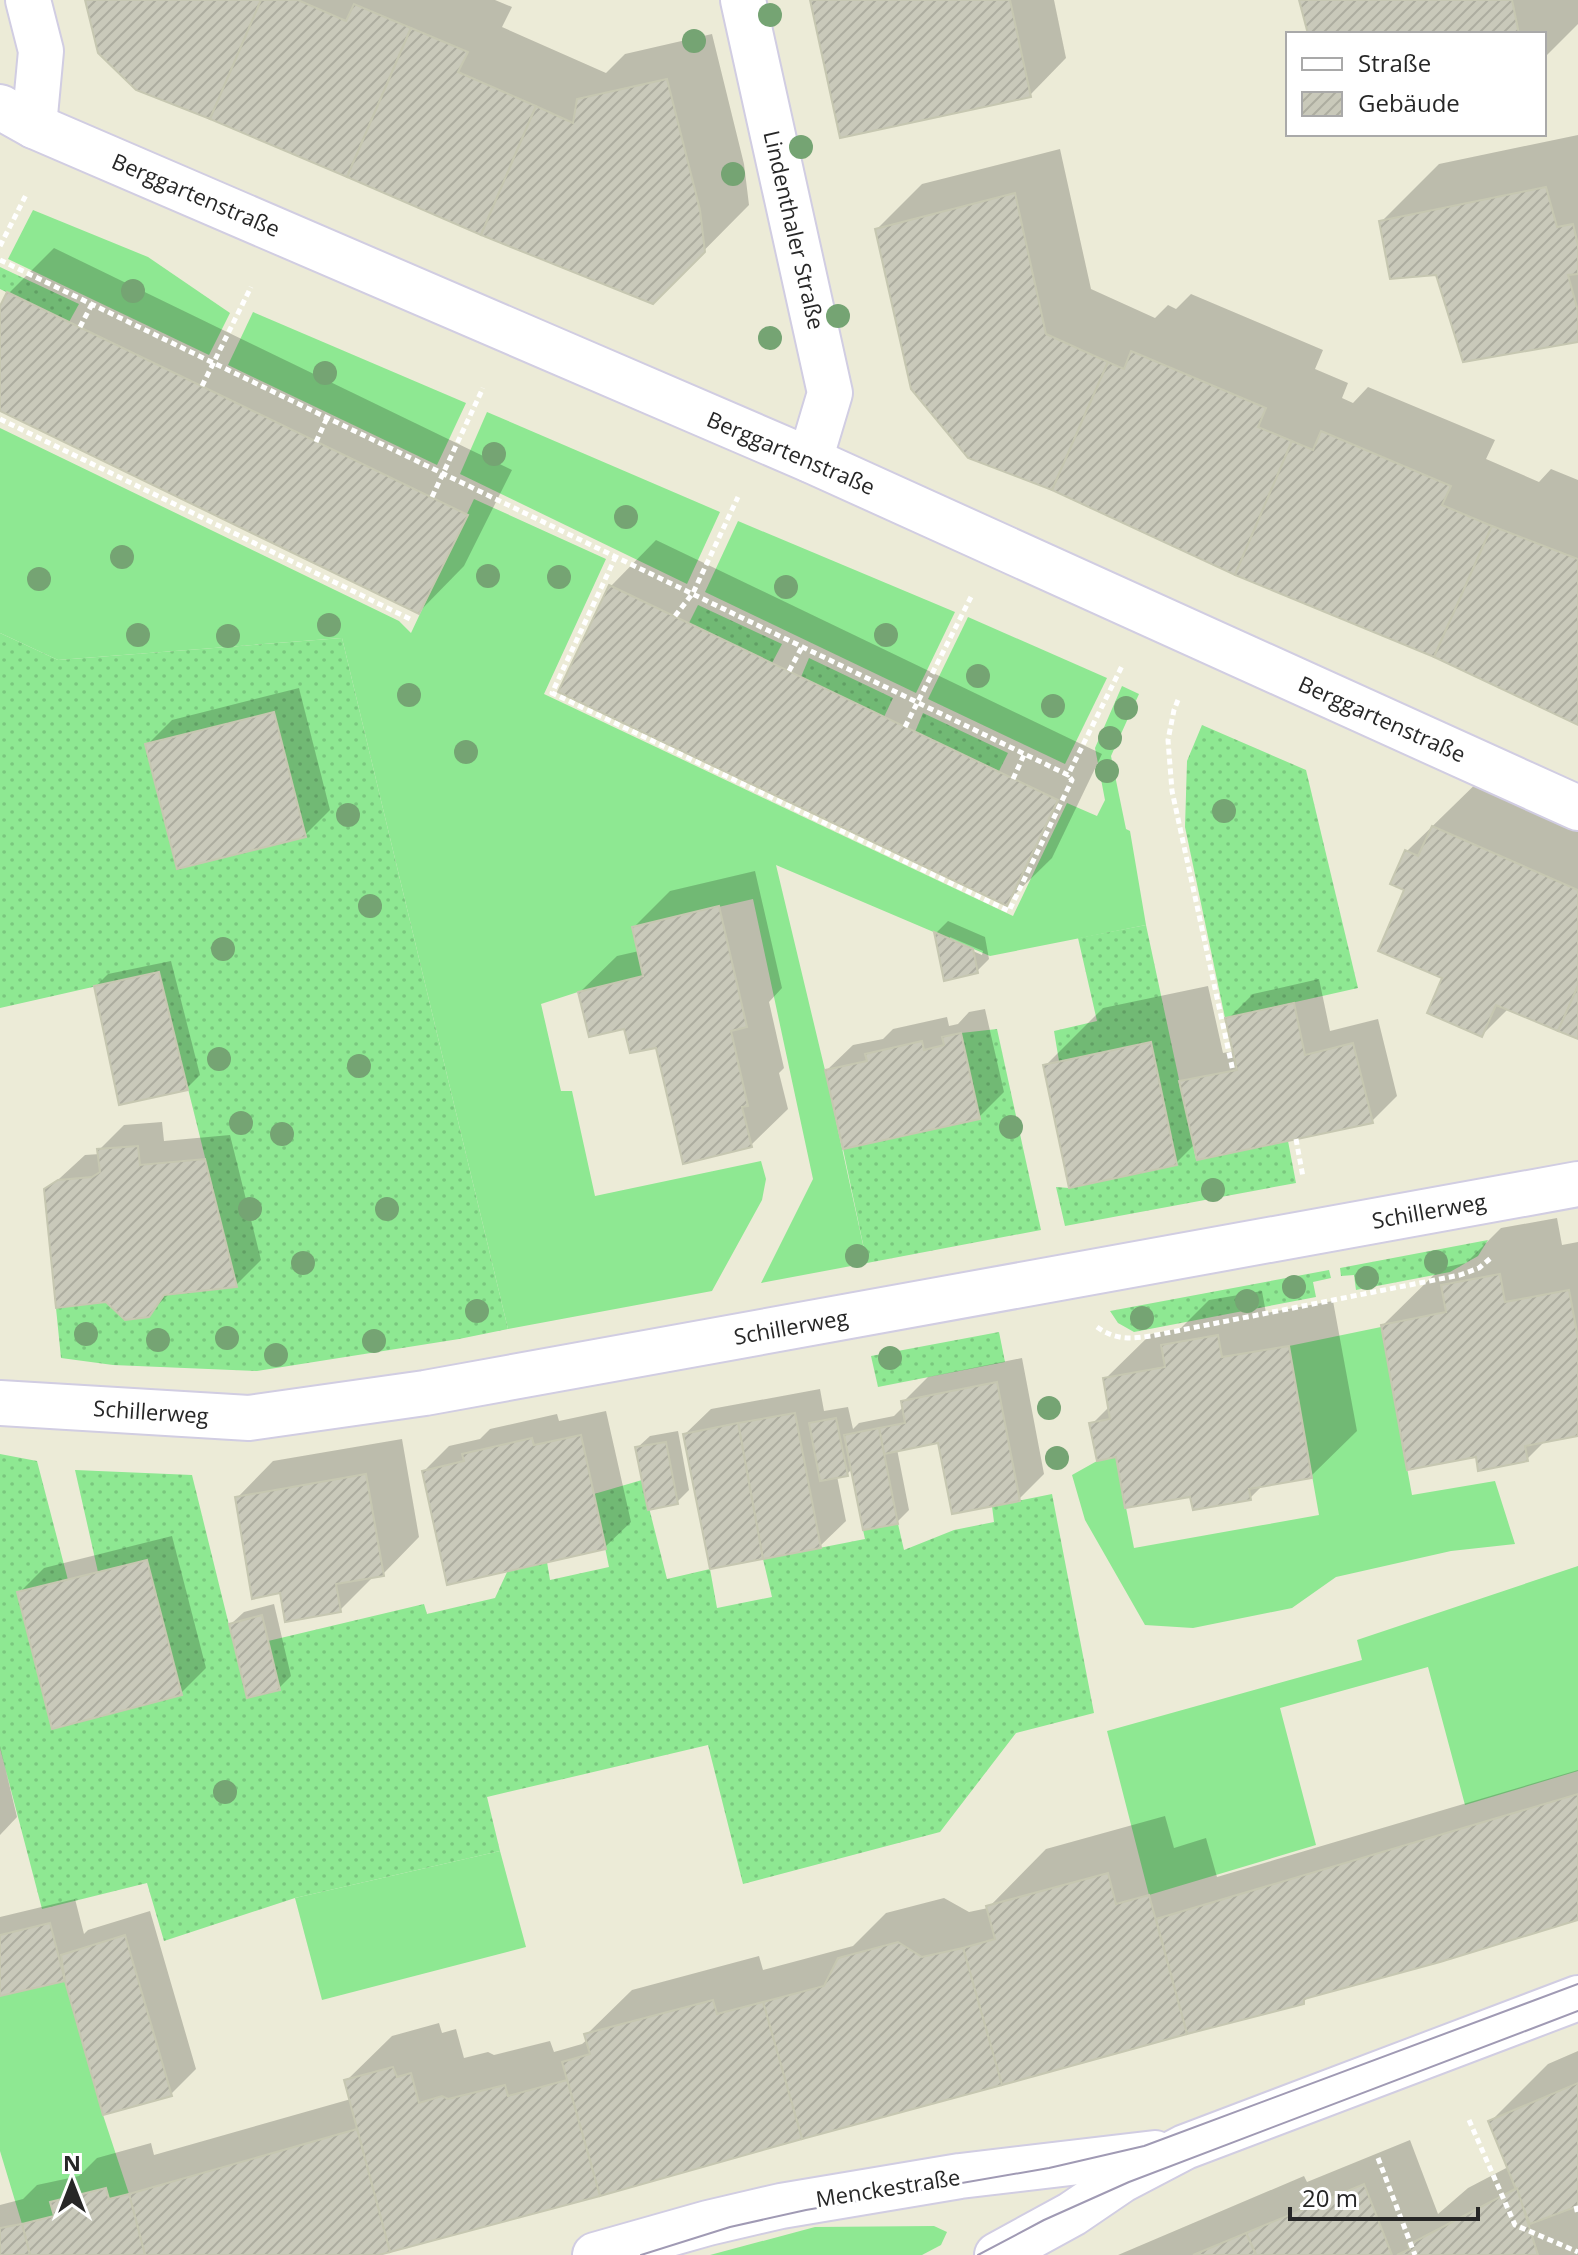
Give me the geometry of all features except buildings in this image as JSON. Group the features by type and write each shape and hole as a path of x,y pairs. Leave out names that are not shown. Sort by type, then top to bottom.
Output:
{"street":[{"path":"17,116 41,51 28,0"},
{"name":"Lindenthaler Straße","path":"743,0 830,393 810,460"},
{"name":"Berggartenstraße","path":"17,116 810,460 1578,808"},
{"name":"Schillerweg","path":"0,1403 249,1418 264,1416 425,1393 1578,1184"},
{"name":"Menckestraße","path":"997,2255 1072,2214 1122,2180 1185,2147 1578,1998"},
{"name":"Menckestraße","path":"595,2255 781,2206 960,2176 1110,2160 1185,2147"}],"path":[{"path":"0,246 27,193"},
{"path":"0,260 327,418 443,473 616,556 693,593 1024,755 1068,775 1072,780 1009,911 552,693 616,556"},
{"path":"202,386 251,287"},
{"path":"80,327 92,304"},
{"path":"432,497 483,388"},
{"path":"316,442 327,418"},
{"path":"0,419 410,619"},
{"path":"675,616 693,593 738,497"},
{"path":"905,727 971,597"},
{"path":"789,671 802,647"},
{"path":"1068,775 1123,664"},
{"path":"1178,700 1168,740 1172,791 1233,1071"},
{"path":"1013,779 1024,755"},
{"path":"1296,1139 1304,1182"},
{"path":"1092,1314 1097,1327 1110,1336 1131,1339 1168,1333 1458,1278 1491,1259 1499,1247"},
{"path":"1168,1333 1170,1344"},
{"path":"1469,2120 1515,2225 1578,2252"},
{"path":"1378,2158 1415,2255"},
{"path":"1576,2206 1578,2215"}],"green space":[{"path":"33,210 148,257 230,313 209,355 8,259"},
{"path":"0,267 79,304 69,322 0,289"},
{"path":"253,312 466,403 437,465 228,365"},
{"path":"487,412 720,512 687,584 460,474"},
{"path":"0,428 399,621 411,633 474,499 606,559 544,694 1013,916 1067,803 1097,816 1105,800 1095,748 1122,686 1139,694 1111,756 1126,829 1130,831 1146,925 990,956 776,865 867,1263 761,1283 813,1179 753,899 632,927 643,976 541,1004 561,1091 572,1091 595,1196 761,1161 766,1179 762,1200 712,1291 508,1329 342,638 58,660 0,633"},
{"path":"738,521 955,612 916,693 705,592"},
{"path":"698,605 782,644 772,663 689,623"},
{"path":"968,617 1107,678 1065,764 928,699"},
{"path":"0,633 58,660 342,638 508,1329 257,1371 113,1365 61,1358 56,1308 106,1302 126,1320 149,1317 164,1295 237,1286 159,972 0,1008"},
{"path":"809,658 893,698 884,717 801,677"},
{"path":"923,713 1008,753 999,771 915,732"},
{"path":"1202,725 1306,770 1358,988 1225,1018 1185,827 1187,761"},
{"path":"1146,925 1196,1159 1288,1141 1296,1183 1065,1226 1056,1187 1069,1188 1177,1165 1151,1043 1059,1061 1054,1031 1097,1021 1078,938"},
{"path":"997,1029 1041,1230 867,1263 843,1149 979,1119 961,1033"},
{"path":"1488,1240 1478,1256 1450,1272 1356,1290 1354,1275 1341,1276 1340,1268"},
{"path":"1329,1270 1331,1278 1313,1282 1316,1297 1134,1332 1118,1323 1110,1311"},
{"path":"1381,1327 1412,1495 1495,1481 1515,1544 1451,1551 1336,1577 1292,1608 1193,1628 1145,1625 1085,1520 1072,1475 1097,1461 1116,1457 1134,1548 1319,1515 1289,1346"},
{"path":"999,1332 1005,1362 878,1387 871,1356"},
{"path":"0,1454 37,1461 68,1580 17,1593 52,1729 182,1695 147,1560 98,1572 75,1470 192,1475 247,1698 280,1690 268,1641 424,1604 427,1614 495,1598 508,1570 547,1562 550,1580 609,1567 594,1494 642,1480 667,1579 710,1569 717,1608 772,1597 763,1559 865,1539 863,1530 898,1524 904,1550 954,1530 994,1522 992,1506 1052,1494 1094,1713 1016,1733 940,1832 743,1884 708,1745 487,1797 500,1851 295,1898 164,1941 147,1883 42,1909 0,1748"},
{"path":"1578,1566 1578,1771 1465,1805 1428,1667 1280,1708 1316,1845 1149,1895 1107,1731 1362,1660 1357,1640"},
{"path":"500,1851 526,1947 322,2000 295,1898"},
{"path":"65,1981 129,2194 109,2199 105,2188 50,2202 54,2216 22,2224 0,2151 0,1996"},
{"path":"934,2226 947,2232 941,2245 922,2255 710,2255 815,2227"}],"tram line":[{"path":"641,2255 730,2227 806,2210 1049,2168 1144,2146 1578,1984"},
{"path":"978,2255 1044,2220 1129,2182 1578,2011"}]}
